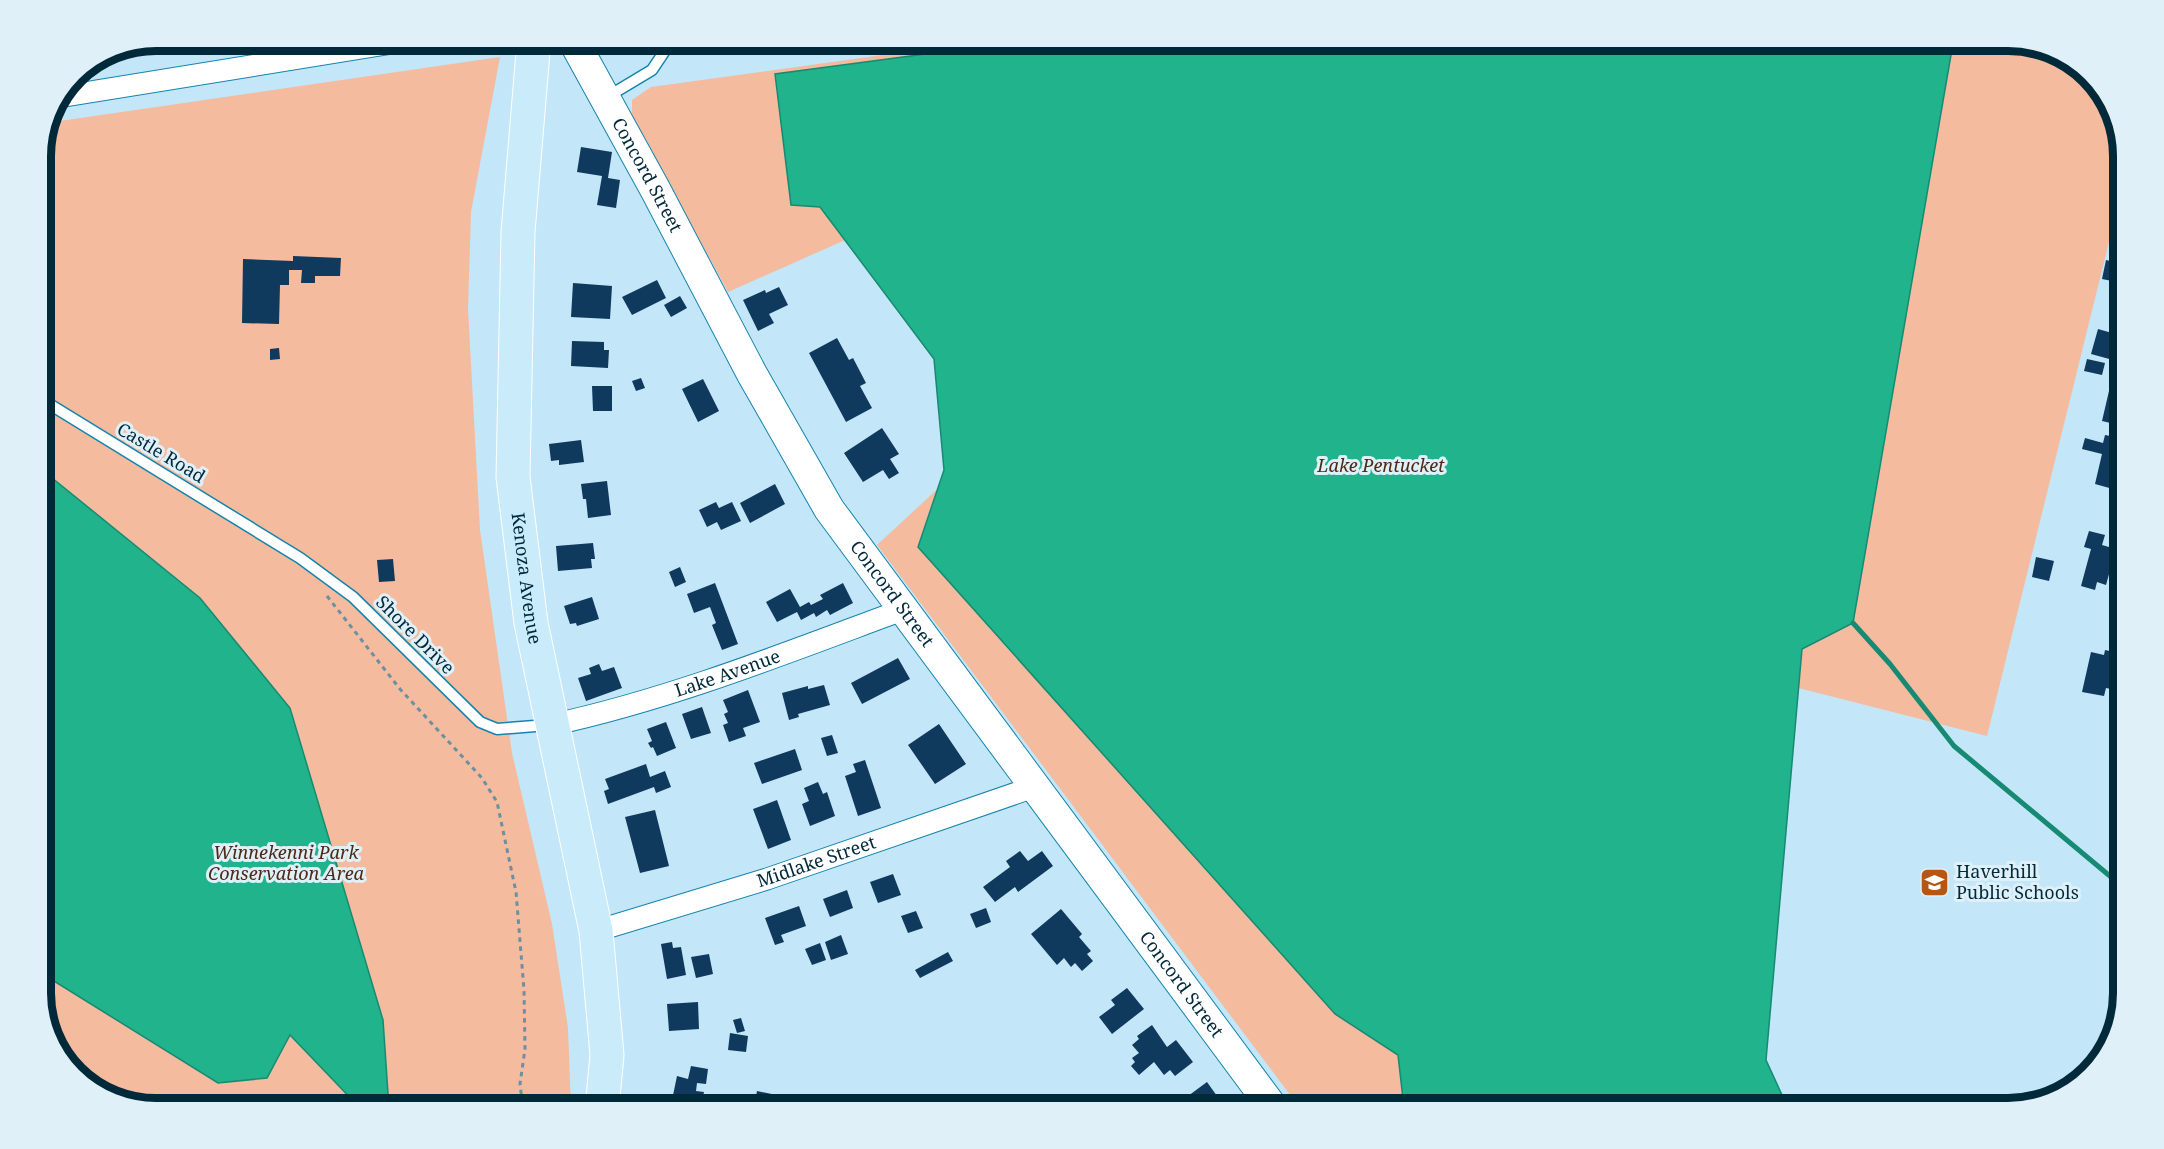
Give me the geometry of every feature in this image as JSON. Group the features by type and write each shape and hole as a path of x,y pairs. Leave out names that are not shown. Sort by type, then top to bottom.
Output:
{"main road":[{"name":"Kenoza Avenue","path":"533,51 518,232 513,477 531,624 596,930 607,1055 603,1098"},
{"name":"Concord Street","path":"579,51 655,189 752,374 829,509 1266,1098"}],"street":[{"path":"71,95 343,51"},
{"name":"Lake Avenue","path":"551,725 608,712 703,682 902,610"},
{"name":"Midlake Street","path":"596,930 767,879 1034,787"}],"lane":[{"path":"604,98 652,70 665,51"},
{"name":"Castle Road","path":"51,405 264,535"},
{"name":"Shore Drive","path":"264,535 353,597 480,722 497,729 551,725"}],"path":[{"path":"324,592 341,617 400,689 482,778 497,802 516,892 523,968 525,1049 520,1084 522,1098"}],"green space":[{"name":"Lake Pentucket","path":"911,51 2008,51 2042,57 2055,62 2077,77 2102,109 2111,135 2113,226 1987,736 1752,676 1757,1098 1292,1098 877,545 957,471 941,353 852,237 728,292 632,117 632,100 651,87"},
{"name":"Winnekenni Park Conservation Area","path":"500,57 471,212 468,309 480,530 512,753 552,924 568,1028 571,1098 142,1097 109,1087 98,1080 77,1062 62,1040 51,1000 51,149 57,121"}],"shaded area":[{"name":"Lake Pentucket","path":"948,51 1952,51 1853,623 1802,649 1766,1060 1783,1098 1403,1098 1398,1055 1335,1014 918,547 944,470 934,359 820,207 791,205 775,74"},
{"path":"51,477 200,598 290,708 383,1020 388,1098 350,1098 290,1035 267,1078 218,1083 51,979"}],"building":[{"path":"581,147 612,152 608,178 620,180 616,208 597,205 602,176 577,172"},
{"path":"293,256 341,258 340,276 315,276 315,283 301,283 302,270 289,270 289,285 280,285 279,324 242,323 243,259 293,261"},
{"path":"2106,260 2113,262 2113,281 2102,279"},
{"path":"657,280 666,298 632,315 622,297"},
{"path":"573,283 612,286 610,319 571,317"},
{"path":"779,287 788,305 769,314 774,323 758,331 743,300 765,290 766,293"},
{"path":"680,296 687,308 671,317 664,305"},
{"path":"2098,329 2113,333 2113,360 2091,354"},
{"path":"837,338 849,360 853,358 866,383 860,386 872,408 846,422 809,353"},
{"path":"572,341 604,342 604,350 609,350 608,368 571,366"},
{"path":"279,348 280,359 270,360 270,349"},
{"path":"2087,359 2105,363 2102,375 2084,371"},
{"path":"641,378 645,388 636,391 632,381"},
{"path":"2112,378 2113,424 2102,421"},
{"path":"703,379 719,411 698,422 682,389"},
{"path":"592,386 612,386 612,411 593,411"},
{"path":"882,428 899,454 890,459 899,473 889,479 883,470 863,482 844,453"},
{"path":"2105,435 2113,436 2113,489 2095,484 2102,454 2082,449 2085,438 2103,443"},
{"path":"581,440 584,462 559,465 559,460 551,461 549,444"},
{"path":"607,481 611,515 588,518 586,499 583,499 581,484"},
{"path":"775,484 785,504 750,523 740,503"},
{"path":"716,502 719,508 732,502 741,521 721,530 717,522 707,527 699,510"},
{"path":"2089,531 2105,535 2102,545 2113,548 2113,560 2106,585 2097,582 2095,590 2081,586 2091,549 2084,547"},
{"path":"593,543 595,559 591,559 592,568 558,571 556,546"},
{"path":"2036,557 2054,561 2049,581 2032,577"},
{"path":"393,559 395,581 379,582 377,560"},
{"path":"680,567 686,582 675,587 669,572"},
{"path":"715,583 738,644 722,650 712,625 716,623 710,607 694,613 687,594"},
{"path":"843,583 853,603 830,615 827,610 816,617 814,613 801,620 797,612 777,622 766,602 790,589 800,607 809,602 811,605 823,599 820,595"},
{"path":"592,597 599,619 577,626 576,623 570,624 564,606"},
{"path":"2105,650 2113,652 2111,689 2106,688 2104,696 2082,692 2091,652 2104,655"},
{"path":"898,658 910,679 862,704 851,683"},
{"path":"599,664 602,671 614,667 622,688 586,701 578,678 591,674 589,668"},
{"path":"824,685 830,705 798,714 799,717 789,720 782,693 808,686 808,689"},
{"path":"748,690 760,722 743,728 746,736 729,742 723,725 728,723 724,714 728,712 723,700"},
{"path":"702,707 711,733 691,739 682,714"},
{"path":"666,722 676,748 657,756 653,747 651,748 648,743 652,741 647,729"},
{"path":"939,724 966,764 935,784 908,745"},
{"path":"832,735 838,753 827,756 821,738"},
{"path":"795,749 802,770 762,784 754,763"},
{"path":"865,760 881,808 858,816 845,776 856,772 853,764"},
{"path":"646,764 650,777 665,771 671,787 656,793 654,787 608,804 604,791 609,789 605,779"},
{"path":"818,782 823,794 827,792 835,816 810,826 802,804 809,801 804,788"},
{"path":"777,800 791,840 768,849 753,809"},
{"path":"655,810 669,866 640,873 625,817"},
{"path":"1020,851 1028,861 1042,851 1053,866 1018,892 1015,887 995,902 983,887 1010,867 1006,861"},
{"path":"893,874 901,895 878,903 870,882"},
{"path":"847,890 853,908 830,917 823,899"},
{"path":"799,906 806,926 781,935 784,942 775,945 765,918"},
{"path":"986,908 991,922 976,928 970,914"},
{"path":"1061,909 1082,934 1079,937 1091,951 1087,954 1093,961 1082,971 1075,963 1071,967 1064,958 1057,965 1031,934"},
{"path":"916,911 923,928 908,933 901,916"},
{"path":"841,935 848,954 831,960 825,942"},
{"path":"672,942 673,948 681,947 686,975 667,979 661,944"},
{"path":"820,943 826,960 812,965 805,949"},
{"path":"948,952 953,961 920,978 915,970"},
{"path":"709,954 713,974 696,978 691,957"},
{"path":"1127,988 1144,1009 1112,1034 1099,1017 1115,1005 1111,1000"},
{"path":"698,1002 699,1029 669,1031 667,1004"},
{"path":"741,1018 745,1031 737,1033 733,1020"},
{"path":"1152,1025 1167,1047 1176,1040 1193,1062 1175,1076 1170,1070 1164,1075 1154,1062 1139,1075 1131,1066 1135,1062 1132,1058 1139,1053 1132,1045 1139,1039 1137,1036"},
{"path":"730,1033 748,1036 746,1052 728,1050"},
{"path":"691,1066 708,1069 706,1084 697,1083 696,1091 704,1092 702,1098 672,1098 677,1076 688,1079"},
{"path":"1207,1082 1218,1098 1190,1098 1188,1096"},
{"path":"757,1091 791,1098 756,1098"}],"waterway":[{"path":"1853,623 1890,664 1954,746 2113,879"}],"place":[{"name":"Haverhill Public Schools","path":"1935,882"}]}
